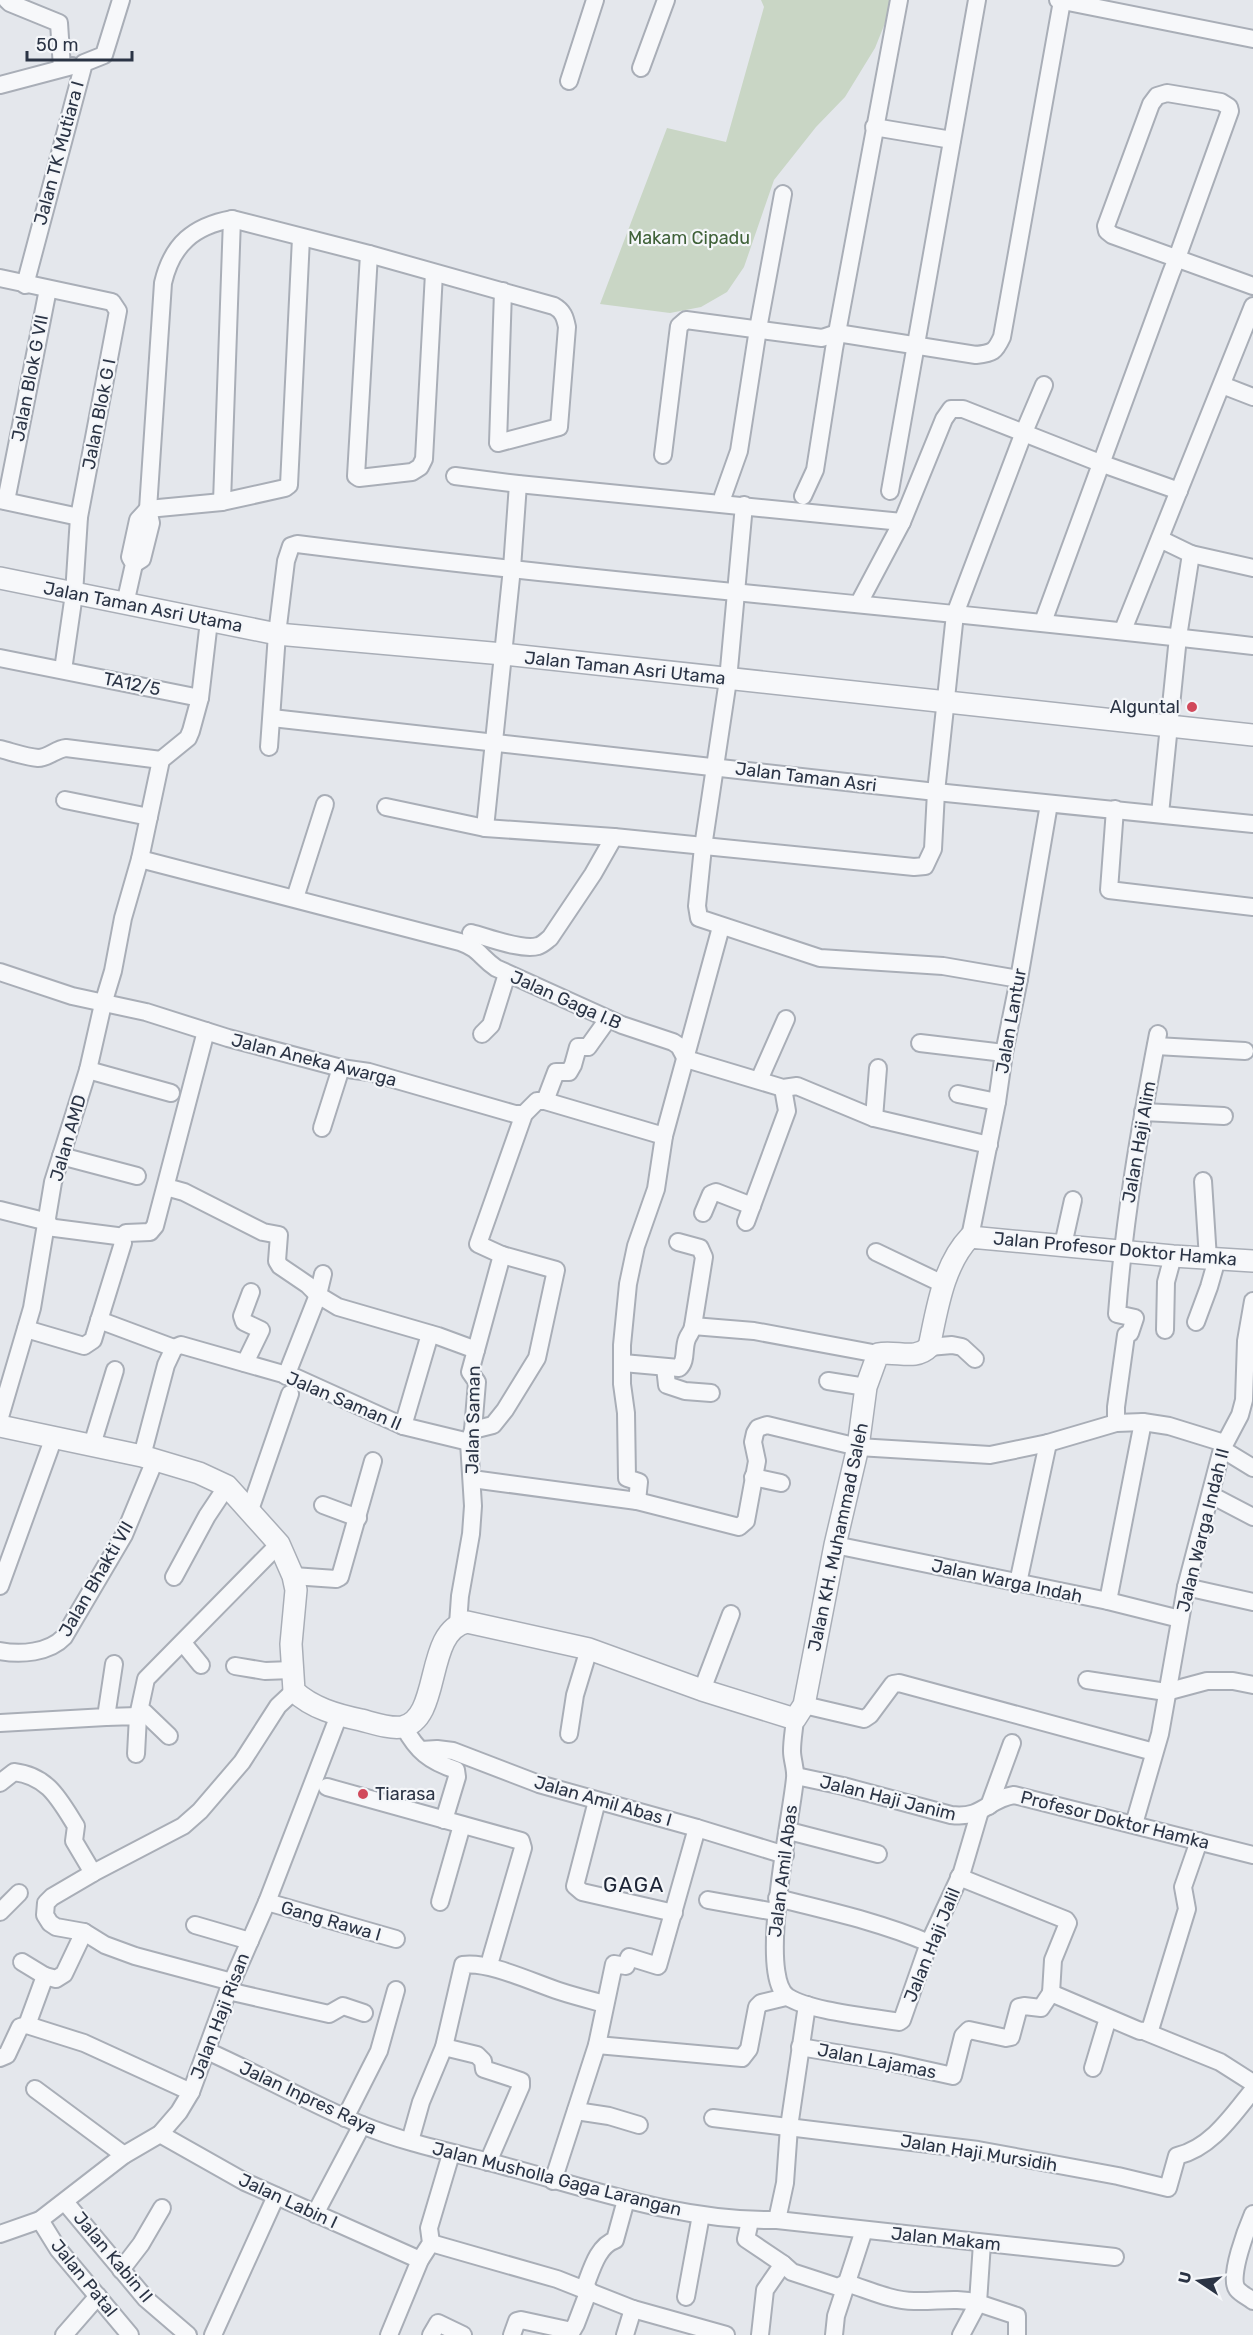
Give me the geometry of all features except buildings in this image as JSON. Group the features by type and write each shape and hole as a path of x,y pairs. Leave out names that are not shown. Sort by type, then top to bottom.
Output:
{"street":[{"path":"7,0 59,23 62,68"},
{"name":"Jalan TK Mutiara I","path":"25,285 84,63 104,55 121,0"},
{"path":"569,81 593,0"},
{"path":"641,68 666,0"},
{"path":"803,496 814,470 898,0"},
{"path":"890,491 977,0"},
{"path":"663,455 679,326 686,320 822,338 837,333 976,355 991,353 996,349 1002,337 1060,0 1253,39"},
{"path":"0,85 84,63"},
{"path":"1043,622 1100,463 1177,258 1230,111 1229,106 1221,102 1167,93 1157,96 1151,104 1106,226 1107,231 1112,235 1177,258 1253,286"},
{"path":"874,127 952,140"},
{"path":"723,496 739,451 758,329 783,194"},
{"path":"222,502 232,219"},
{"path":"125,604 134,564 130,557 138,520 148,509 163,283 166,269 179,246 193,233 212,223 232,219 369,254 434,273 503,291 554,306 566,317 567,327 559,427 498,443 503,291"},
{"path":"148,509 222,502 285,488 290,480 301,238"},
{"path":"369,254 356,476 359,478 412,472 420,467 424,459 434,273"},
{"path":"0,278 48,289"},
{"name":"Jalan Blok G I","path":"48,289 112,302 118,311 79,517 79,595 63,670"},
{"name":"Jalan Blok G VII","path":"3,501 48,289"},
{"path":"1123,630 1253,306"},
{"path":"386,807 485,828 614,837 915,867 926,866 933,849 936,792 956,614 1024,432 1044,385"},
{"path":"1222,385 1253,397"},
{"path":"859,603 902,522 944,418 951,409 963,409 1100,463 1179,491"},
{"path":"455,476 902,522"},
{"path":"485,828 512,568 518,484"},
{"path":"3,501 79,517"},
{"path":"744,505 728,680 703,847 697,914 702,920 721,927 820,958 943,966 1019,979"},
{"path":"1160,539 1191,554 1253,568"},
{"path":"269,747 277,634 286,561 291,546 297,544 735,593 859,603 1123,630 1253,646"},
{"path":"1160,814 1178,637 1191,554"},
{"name":"Jalan Taman Asri Utama","path":"0,578 277,634 503,654 1253,735"},
{"path":"0,749 39,758 57,749 66,748 161,760 188,738 200,699 209,621"},
{"name":"TA12/5","path":"0,658 200,699"},
{"name":"Jalan Taman Asri","path":"272,718 936,792 1253,824"},
{"name":"Jalan AMD","path":"0,1417 11,1373 26,1329 54,1182 88,1070 113,971 123,918 140,859 161,760"},
{"path":"65,800 149,817"},
{"path":"295,898 325,804"},
{"name":"Jalan Lantur","path":"970,1237 997,1102 1049,804"},
{"path":"1115,810 1109,890 1253,907"},
{"path":"471,933 527,947 543,943 550,938 593,874 614,837"},
{"name":"Jalan Gaga I.B","path":"140,859 470,945 477,949 487,962 507,974 608,1019 673,1042 679,1046 686,1059 783,1088 797,1086 874,1118 988,1145"},
{"path":"637,1501 639,1482 627,1478 626,1413 622,1384 622,1345 628,1284 636,1246 658,1182 664,1136 721,927"},
{"path":"0,972 103,1004"},
{"path":"482,1034 491,1025 507,974"},
{"name":"Jalan Aneka Awarga","path":"103,1004 146,1012 341,1068 369,1072 515,1114 525,1114"},
{"path":"545,1101 556,1072 569,1072 578,1047 588,1047 608,1019"},
{"path":"759,1080 786,1019"},
{"path":"121,1238 126,1233 137,1234 153,1230 206,1031"},
{"name":"Jalan Haji Alim","path":"1116,1423 1116,1407 1126,1335 1130,1333 1135,1318 1116,1314 1122,1250 1143,1112 1157,1040 1245,1051"},
{"path":"920,1043 1004,1053"},
{"path":"322,1128 341,1068"},
{"path":"874,1118 878,1068"},
{"path":"88,1070 171,1093"},
{"path":"746,1222 787,1111 783,1088"},
{"path":"958,1094 997,1102"},
{"path":"471,1436 493,1425 537,1358 556,1270 502,1255 478,1244 525,1114 537,1101 545,1101 664,1136"},
{"path":"1143,1112 1224,1116"},
{"path":"61,1156 137,1176"},
{"path":"1196,1322 1212,1259 1203,1181"},
{"path":"166,1187 184,1192 263,1232 279,1235 277,1261 280,1266 308,1285 318,1295 348,1312 430,1334 476,1350"},
{"path":"703,1214 711,1194 716,1192 752,1206"},
{"path":"1063,1245 1073,1200"},
{"path":"0,1210 47,1224 117,1236 123,1243 93,1340 84,1346 26,1329"},
{"name":"Jalan Profesor Doktor Hamka","path":"929,1347 943,1284 961,1246 970,1237 1253,1261"},
{"path":"623,1363 665,1367 681,1366 687,1340 692,1334 703,1251 700,1248 678,1242"},
{"path":"876,1252 943,1284"},
{"name":"Jalan Saman","path":"458,1624 460,1596 471,1534 471,1436 477,1382 470,1372 502,1255"},
{"path":"1165,1330 1166,1282 1173,1256"},
{"path":"286,1376 318,1295 323,1274"},
{"path":"245,1363 261,1330 244,1323 242,1316 251,1292"},
{"name":"Jalan Warga Indah II","path":"1134,1824 1160,1734 1186,1587 1223,1446 1247,1418 1244,1400 1246,1341 1253,1301"},
{"name":"Jalan Saman II","path":"99,1320 180,1347 286,1376 329,1391 403,1426 471,1436"},
{"path":"693,1326 754,1331 878,1354 887,1352 914,1355 923,1353 929,1347 952,1345 962,1347 975,1359"},
{"path":"403,1426 430,1334"},
{"name":"Jalan Bhakti VII","path":"0,1651 11,1653 36,1651 58,1643 64,1637 124,1535 149,1458 166,1365 180,1347"},
{"name":"Jalan KH. Muhammad Saleh","path":"799,1712 834,1545 858,1447 866,1388 878,1354"},
{"path":"665,1367 667,1384 685,1391 711,1393"},
{"path":"92,1445 115,1370"},
{"path":"828,1381 866,1388"},
{"path":"250,1510 290,1394"},
{"path":"1108,1601 1143,1422"},
{"path":"471,1479 637,1501 739,1527 746,1521 757,1461 753,1442 758,1428 767,1425 858,1447 990,1455 1048,1443 1116,1423 1143,1422 1169,1426 1223,1446 1253,1468"},
{"path":"0,1426 149,1458 199,1473 227,1486 279,1544 293,1576 296,1590 291,1644 293,1680 242,1762 200,1811 183,1826 52,1897 46,1903 45,1915 56,1927 84,1932 105,1945 230,1987 328,2014 343,2006 364,2013"},
{"path":"0,1586 3,1569 54,1437"},
{"path":"1018,1583 1048,1443"},
{"path":"293,1576 336,1580 340,1577 373,1461"},
{"path":"753,1477 781,1483"},
{"path":"174,1577 207,1516 227,1486"},
{"path":"1211,1495 1253,1516"},
{"path":"322,1505 358,1518"},
{"path":"136,1754 138,1716 146,1679 279,1544"},
{"name":"Jalan Warga Indah","path":"834,1545 1108,1601 1180,1619"},
{"path":"1186,1587 1253,1602"},
{"path":"702,1690 731,1614"},
{"path":"235,1666 293,1680 310,1703 339,1715 388,1726 404,1727 417,1717 427,1702 438,1657 446,1638 458,1624 477,1623 589,1649 702,1690 799,1712 864,1719 870,1715 893,1684 899,1683 1154,1752"},
{"path":"183,1643 201,1665"},
{"path":"569,1734 575,1695 589,1649"},
{"path":"105,1717 114,1664"},
{"path":"1087,1680 1166,1692 1207,1681 1233,1681 1253,1685"},
{"path":"0,1723 138,1716 144,1712 169,1736"},
{"name":"Jalan Amil Abas","path":"786,1996 777,1985 774,1944 776,1905 796,1776 792,1752 799,1712"},
{"name":"Jalan Haji Risan","path":"0,2234 40,2220 124,2155 160,2134 179,2112 191,2092 230,1987 267,1902 339,1715"},
{"path":"404,1727 414,1745 435,1762 456,1770 457,1778 444,1820"},
{"path":"985,1808 1012,1743"},
{"name":"Jalan Amil Abas I","path":"421,1750 453,1751 539,1784 697,1827 785,1855"},
{"path":"3,1774 26,1773 49,1786 76,1826 74,1841 93,1873"},
{"name":"Jalan Haji Janim","path":"796,1776 866,1791 951,1815 965,1816 985,1808"},
{"path":"327,1787 521,1841 523,1848 491,1958"},
{"name":"Profesor Doktor Hamka","path":"985,1808 1004,1796 1014,1795 1253,1855"},
{"path":"597,1801 575,1886 582,1892 674,1913"},
{"name":"Jalan Haji Jalil","path":"807,2005 899,2022 904,2017 928,1943 959,1877 985,1808"},
{"path":"440,1902 462,1825"},
{"path":"553,2181 597,2045 614,1964 626,1966 629,1958 658,1966 697,1827"},
{"path":"789,1831 878,1854"},
{"path":"1148,2031 1186,1909 1183,1887 1199,1841"},
{"path":"959,1877 1066,1920 1068,1923 1053,1960 1051,1993 1220,2062 1253,2083"},
{"path":"0,1912 19,1893"},
{"path":"708,1900 776,1905 861,1919 901,1931 928,1943"},
{"name":"Gang Rawa I","path":"267,1902 396,1939"},
{"path":"195,1925 250,1941"},
{"path":"22,1962 45,1976 56,1979 64,1974 84,1932"},
{"path":"410,2141 421,2102 432,2082 444,2047 463,1965 489,1968 605,2004"},
{"path":"27,2025 45,1976"},
{"path":"345,2118 379,2051 396,1990"},
{"name":"Jalan Lajamas","path":"800,2047 890,2062 953,2076 963,2036 969,2030 1006,2038 1011,2037 1019,2007 1041,2008 1051,1993"},
{"path":"597,2045 742,2058 749,2049 757,2007 761,2003 786,1996 807,2005 789,2127 785,2183 777,2220"},
{"path":"1093,2068 1108,2018"},
{"path":"0,2058 6,2055 20,2027 27,2025 84,2043 191,2092"},
{"path":"444,2047 477,2055 483,2061 484,2069 520,2081 521,2086 488,2162"},
{"name":"Jalan Inpres Raya","path":"207,2051 345,2118 410,2141"},
{"path":"36,2089 124,2155"},
{"name":"Jalan Haji Mursidih","path":"713,2118 978,2150 1118,2176 1168,2188 1177,2156 1194,2150 1220,2130 1253,2091"},
{"path":"576,2111 609,2116 639,2125"},
{"path":"315,2214 362,2125"},
{"name":"Jalan Labin I","path":"160,2134 222,2170 420,2260"},
{"name":"Jalan Musholla Gaga Larangan","path":"410,2141 626,2200 701,2215 750,2221 777,2220"},
{"path":"390,2335 420,2260 431,2243 429,2228 451,2154"},
{"path":"213,2335 276,2196"},
{"path":"512,2335 517,2321 521,2320 572,2331 599,2253 609,2242 615,2240 626,2200"},
{"name":"Jalan Kabin II","path":"65,2202 146,2299 188,2335"},
{"path":"121,2270 141,2244 162,2208"},
{"path":"1253,2214 1243,2238 1235,2281 1238,2290 1253,2301"},
{"path":"686,2297 701,2215"},
{"name":"Jalan Patal","path":"40,2220 58,2249 130,2335"},
{"name":"Jalan Makam","path":"777,2220 1115,2257"},
{"path":"750,2221 746,2239 792,2272 838,2286 846,2283 903,2300 958,2299 978,2303 1017,2316 1017,2335"},
{"path":"834,2335 836,2316 864,2230"},
{"path":"431,2243 586,2289 633,2309 706,2333 726,2335"},
{"path":"961,2335 978,2303 982,2243"},
{"path":"760,2335 765,2290 783,2264"},
{"path":"64,2335 98,2296"},
{"path":"626,2335 633,2309"},
{"path":"432,2335 438,2323 464,2335"}],"green space":[{"name":"Makam Cipadu","path":"761,0 889,0 889,13 875,48 845,97 816,127 774,180 744,267 727,292 701,307 670,313 600,304 667,128 726,142 764,7"}],"place":[{"name":"Alguntal","path":"1192,707"},
{"name":"Tiarasa","path":"363,1794"}],"district":[{"name":"GAGA","path":"634,1884"}]}
